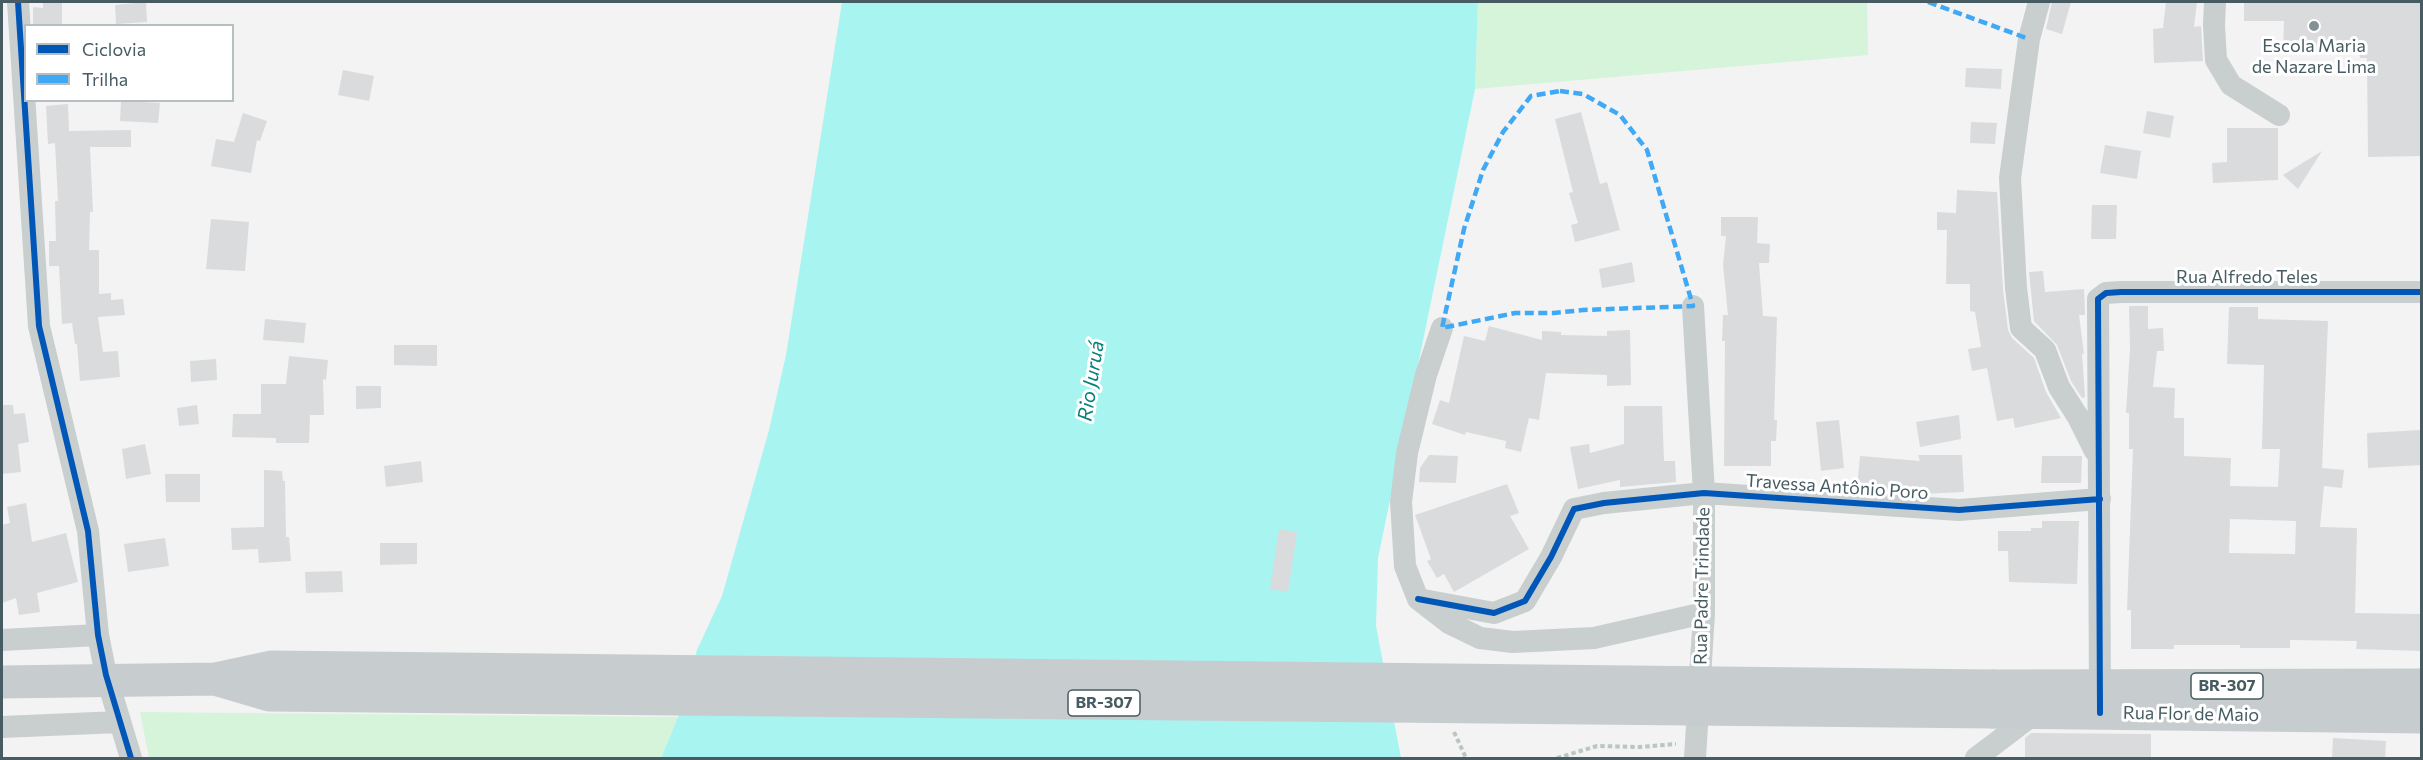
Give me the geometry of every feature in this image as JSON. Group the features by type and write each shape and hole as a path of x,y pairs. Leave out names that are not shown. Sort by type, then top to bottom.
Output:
{"main road":[{"name":"BR-307","path":"2,682 216,679 272,667 2013,706"},
{"name":"Rua Flor de Maio","path":"2013,706 2421,685"},
{"name":"Rua Flor de Maio","path":"2100,700 2421,717"}],"street":[{"path":"18,2 24,95"},
{"path":"2039,2 2029,39 2010,178 2017,298 2021,328 2045,350 2059,387 2078,417 2097,455 2100,499 2100,700"},
{"path":"2216,2 2214,25 2216,60 2231,85 2279,115"},
{"path":"24,102 39,326 88,531 98,635 119,722 131,759"},
{"name":"Rua Alfredo Teles","path":"2097,455 2098,299 2106,293 2421,292"},
{"name":"Rua Padre Trindade","path":"1693,306 1704,493 1704,613 1695,751"},
{"path":"1442,328 1426,375 1407,453 1401,502 1405,566 1418,599 1449,623 1480,638 1513,642 1594,638 1704,613"},
{"name":"Travessa Antônio Poro","path":"1418,599 1494,613 1525,601 1551,557 1574,509 1604,503 1704,493 1959,510 2100,499"},
{"path":"2,640 98,635"},
{"path":"1976,759 2013,706"},
{"path":"2000,759 2013,706"},
{"path":"2,728 119,722"}],"path":[{"path":"1450,724 1466,759"},
{"path":"1557,759 1597,747 1695,751"}],"green space":[{"path":"1478,2 1867,2 1868,55 1475,89"},
{"path":"140,712 678,717 661,758 149,758"}],"water":[{"name":"Rio Juruá","path":"842,2 1478,2 1475,89 1378,558 1376,626 1401,758 661,758 678,717 697,650 722,596 769,430 786,355"}],"building":[{"path":"43,2 62,2 62,24 33,24 33,7 43,8"},
{"path":"146,2 147,22 116,24 115,5"},
{"path":"2052,2 2071,2 2062,34 2046,29"},
{"path":"2166,2 2197,2 2194,27 2201,26 2203,61 2154,63 2153,29 2163,28"},
{"path":"2244,2 2421,2 2421,156 2368,157 2367,58 2360,58 2359,51 2283,51 2284,21 2244,21"},
{"path":"1966,68 2002,69 2001,89 1965,87"},
{"path":"343,70 374,76 369,101 338,95"},
{"path":"121,102 160,103 158,123 120,121"},
{"path":"68,104 69,131 131,130 131,147 90,147 93,212 90,212 89,250 99,250 99,294 111,293 111,300 123,299 125,315 98,317 103,352 118,351 120,377 80,381 77,344 75,344 72,323 62,324 59,266 49,266 49,241 56,241 55,201 58,201 55,143 48,144 46,106"},
{"path":"2147,111 2174,116 2170,138 2143,133"},
{"path":"1581,112 1600,184 1607,182 1620,230 1575,242 1571,225 1578,223 1569,193 1573,192 1555,119"},
{"path":"243,113 267,121 260,141 257,140 251,173 211,166 216,139 234,142"},
{"path":"1971,122 1997,123 1995,144 1970,143"},
{"path":"2227,128 2278,128 2278,180 2213,183 2212,163 2227,162"},
{"path":"2105,145 2141,151 2137,179 2100,173"},
{"path":"2322,151 2298,189 2283,175"},
{"path":"1957,190 1997,192 2008,330 2012,338 2034,358 2046,392 2061,418 2015,428 2013,418 1997,421 1987,368 1972,371 1968,349 1981,347 1975,312 1970,311 1970,284 1946,284 1947,230 1937,230 1937,212 1956,213"},
{"path":"2092,205 2117,205 2116,239 2091,239"},
{"path":"1721,217 1758,217 1757,243 1770,244 1769,263 1759,263 1763,316 1777,317 1774,420 1777,420 1776,441 1771,441 1771,466 1724,466 1725,341 1722,341 1723,315 1728,315 1723,265 1726,236 1721,236"},
{"path":"211,219 249,222 245,271 206,269"},
{"path":"1632,262 1635,282 1602,288 1599,269"},
{"path":"2043,271 2045,292 2084,289 2085,315 2079,315 2084,354 2082,354 2085,397 2082,398 2071,381 2057,345 2034,321 2029,272"},
{"path":"2129,306 2148,306 2148,329 2163,328 2164,351 2157,351 2153,387 2175,388 2174,418 2184,418 2184,456 2231,458 2230,486 2278,487 2280,449 2262,449 2264,365 2227,364 2229,307 2258,307 2258,319 2328,321 2322,468 2344,470 2342,488 2324,486 2320,527 2357,528 2355,613 2421,614 2421,651 2356,649 2357,641 2290,640 2290,648 2174,645 2174,649 2131,649 2131,610 2127,610 2133,449 2129,449 2129,413 2126,413 2130,348","holes":["2230,519 2296,521 2295,554 2229,553"]},
{"path":"265,319 306,323 304,343 263,340"},
{"path":"1489,326 1542,340 1542,331 1561,332 1561,335 1607,336 1607,331 1630,330 1631,385 1607,386 1607,375 1546,373 1539,420 1529,418 1521,452 1505,448 1506,441 1466,432 1465,435 1432,424 1440,400 1449,403 1464,336 1485,341"},
{"path":"394,345 437,345 437,366 394,365"},
{"path":"289,356 328,360 326,380 323,379 324,415 310,415 309,443 276,443 276,438 232,437 233,414 261,414 261,384 286,384"},
{"path":"216,359 217,380 191,382 190,361"},
{"path":"356,386 381,386 381,408 356,409"},
{"path":"2,405 13,405 14,414 25,413 29,442 18,444 21,472 2,474"},
{"path":"197,405 199,424 179,426 177,408"},
{"path":"1624,406 1662,406 1664,461 1675,461 1676,482 1620,487 1620,480 1578,489 1570,447 1589,444 1590,453 1624,444"},
{"path":"1959,415 1961,439 1920,447 1916,422"},
{"path":"1839,420 1844,468 1821,471 1816,422"},
{"path":"2421,430 2421,465 2368,468 2367,433"},
{"path":"145,444 151,474 126,479 122,449"},
{"path":"1429,455 1458,456 1456,483 1419,482 1420,468"},
{"path":"1918,455 1962,455 1964,492 1921,494 1857,488 1860,456 1920,461"},
{"path":"2042,456 2082,456 2081,483 2041,483"},
{"path":"421,461 423,482 386,487 384,466"},
{"path":"264,470 282,471 283,481 285,481 286,537 289,537 291,561 259,563 258,549 232,550 231,528 264,527"},
{"path":"165,474 200,474 200,502 166,502"},
{"path":"1507,484 1519,513 1510,516 1529,549 1454,592 1444,574 1437,578 1427,561 1431,559 1415,515"},
{"path":"26,503 32,542 66,533 78,582 37,593 40,612 19,615 16,598 2,603 2,525 10,523 7,507"},
{"path":"2042,521 2079,521 2077,584 2009,582 2008,551 1998,551 1998,531 2031,531 2031,528 2042,528"},
{"path":"1279,529 1297,532 1288,592 1270,589"},
{"path":"165,538 169,566 128,572 124,544"},
{"path":"380,543 417,543 417,564 380,565"},
{"path":"342,571 343,592 306,593 305,572"},
{"path":"2031,733 2151,734 2151,759 2025,759 2025,738"},
{"path":"2333,738 2386,741 2385,759 2332,759"}],"marked path":[{"path":"1928,2 2029,39"},
{"path":"1560,91 1583,94 1620,115 1647,150 1693,306 1515,313 1442,328 1464,229 1483,170 1503,132 1531,96 1560,91"}],"cycle path":[{"path":"18,2 24,95"},
{"path":"24,102 39,326 88,531 98,635 106,675 131,758"},
{"path":"2100,713 2098,299 2106,293 2121,292 2422,292"},
{"path":"1418,599 1494,613 1525,601 1551,557 1574,509 1604,503 1704,493 1959,510 2100,499"}],"place":[{"name":"Escola Maria de Nazare Lima","path":"2314,26"}]}
